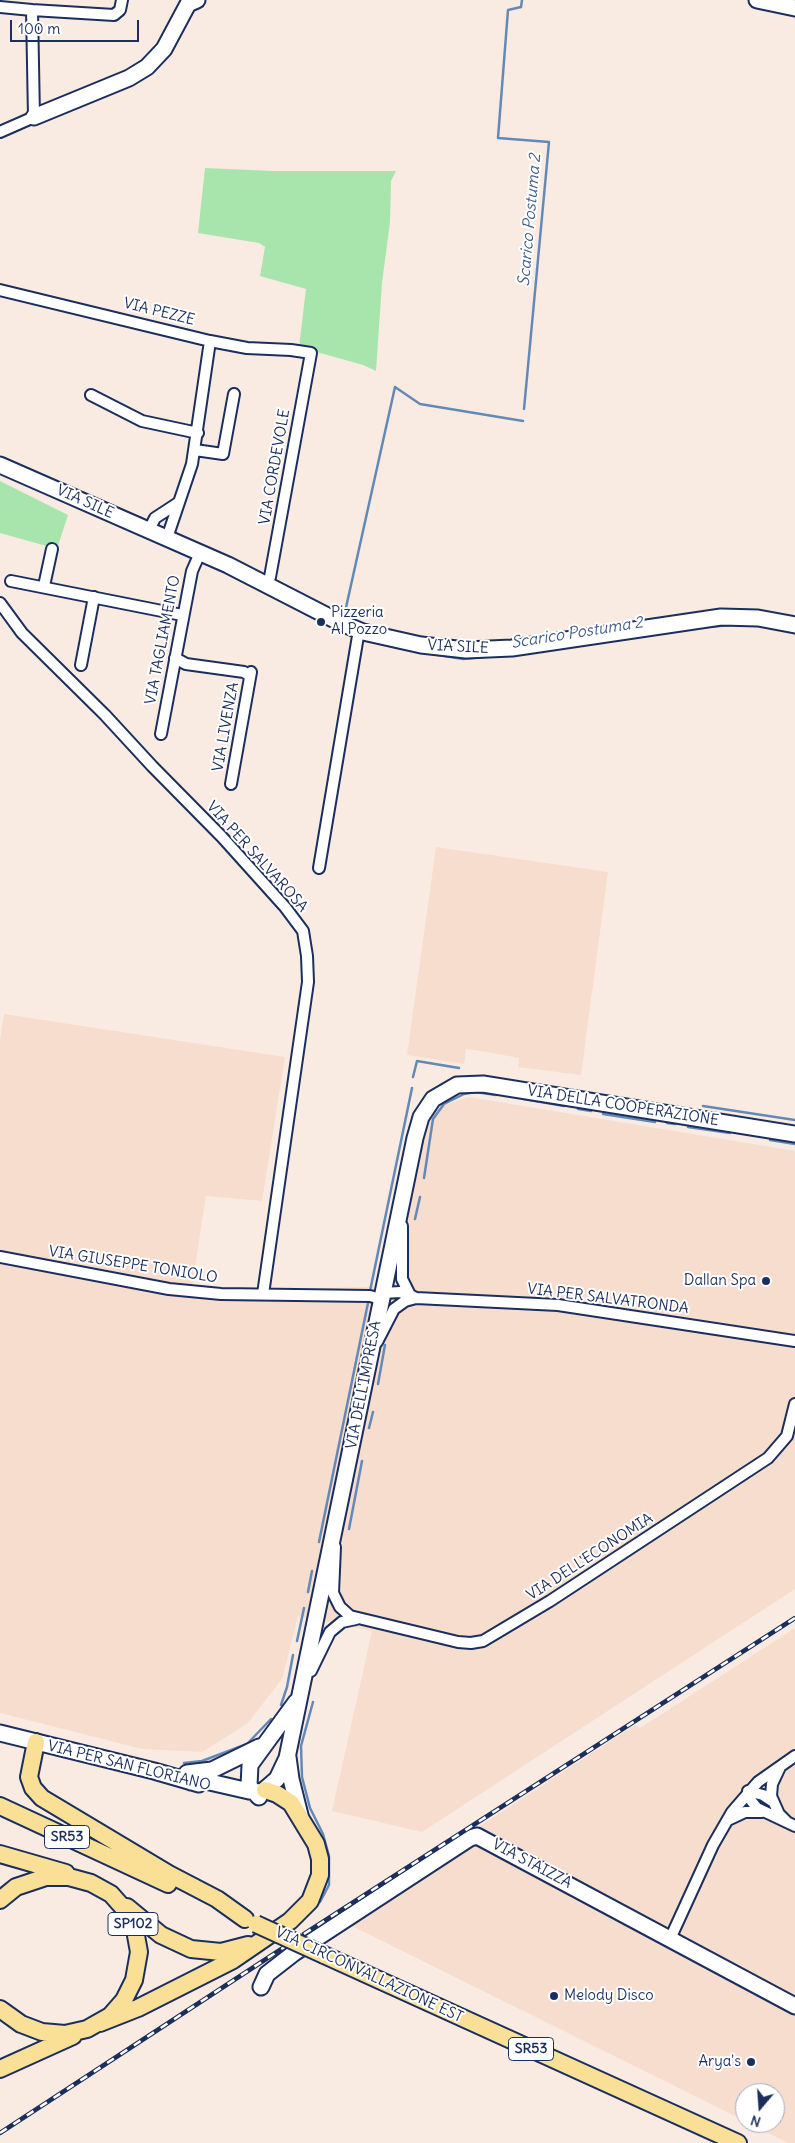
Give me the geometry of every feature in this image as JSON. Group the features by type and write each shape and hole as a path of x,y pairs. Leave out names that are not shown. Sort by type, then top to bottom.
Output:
{"main road":[{"path":"36,1742 29,1778 33,1788 42,1798 169,1874 217,1899 251,1921"},
{"path":"0,2009 20,2024 42,2032 65,2034 94,2026 124,2015 210,1973 249,1951 306,1906 320,1880 318,1850 302,1818 286,1807 257,1792"},
{"name":"VIA CIRCONVALLAZIONE EST","path":"1,1807 738,2143"},
{"path":"0,1854 50,1866 77,1878"},
{"name":"SP102","path":"0,1900 16,1887 38,1879 61,1876 77,1878 98,1886 117,1900 126,1911 135,1930 138,1945 138,1966 132,1987 124,2000 94,2026 0,2068"},
{"path":"117,1900 162,1935 195,1950 209,1952 229,1951 268,1936"}],"street":[{"path":"5,5 32,10 114,15 120,10 122,0"},
{"path":"0,132 129,78 147,67 161,54 188,4 197,0"},
{"path":"757,0 795,8"},
{"path":"32,10 34,117"},
{"name":"VIA PEZZE","path":"0,290 210,341 247,348 290,350 311,354"},
{"path":"167,538 195,450 210,341"},
{"name":"VIA CORDEVOLE","path":"267,584 270,578 311,354"},
{"path":"91,394 142,422 198,433"},
{"path":"195,450 223,454 234,394"},
{"name":"VIA SILE","path":"0,465 267,584 333,620 359,630 429,647 484,650 525,647 712,618 758,618 795,625"},
{"path":"149,530 155,518 179,502"},
{"path":"44,586 52,550"},
{"name":"VIA TAGLIAMENTO","path":"161,734 182,615 192,571 200,553"},
{"path":"11,581 44,586 182,615"},
{"path":"81,665 94,597"},
{"name":"VIA PER SALVAROSA","path":"0,603 22,633 105,715 222,837 285,907 303,931 307,956 308,982 263,1294"},
{"path":"318,868 359,630"},
{"name":"VIA LIVENZA","path":"174,658 186,664 251,674 230,784"},
{"name":"VIA DELLA COOPERAZIONE","path":"450,1087 465,1083 483,1084 795,1134"},
{"name":"VIA DELL'IMPRESA","path":"299,1695 291,1710 250,1765 257,1792 279,1777 289,1753 299,1695 334,1532 369,1354 420,1120 433,1099 450,1087"},
{"path":"369,1354 391,1314 411,1298 401,1274 401,1205"},
{"name":"VIA GIUSEPPE TONIOLO","path":"0,1258 169,1289 221,1294 382,1296"},
{"name":"VIA PER SALVATRONDA","path":"382,1296 394,1300 411,1298 558,1305 795,1341"},
{"name":"VIA DELL'ECONOMIA","path":"356,1619 465,1643 477,1642 492,1637 768,1458 787,1436 795,1404"},
{"path":"334,1532 336,1561 333,1593 342,1610 356,1619"},
{"path":"299,1695 330,1632 342,1622 356,1619"},
{"name":"VIA PER SAN FLORIANO","path":"0,1733 154,1771 257,1792"},
{"path":"154,1771 183,1776 201,1772 227,1764 266,1742"},
{"name":"VIA DELL'IMPRESA","path":"289,1753 291,1779 302,1818"},
{"path":"670,1939 726,1822 748,1791 795,1756"},
{"path":"772,1801 772,1784 782,1765"},
{"path":"748,1791 767,1796 779,1814 791,1824"},
{"path":"748,1791 752,1803 763,1812 791,1824"},
{"path":"726,1822 741,1813 763,1812"},
{"name":"VIA STAIZZA","path":"261,1987 267,1974 294,1953 476,1836 795,2006"}],"shaded area":[{"path":"436,847 608,872 581,1075 518,1067 519,1058 466,1049 464,1064 407,1055"},
{"path":"4,1014 285,1057 262,1201 206,1196 192,1287 250,1291 388,1286 421,1127 441,1106 469,1097 795,1151 795,1589 422,1832 332,1811 372,1631 298,1616 282,1679 247,1724 202,1752 142,1749 0,1713 0,1039"},
{"path":"795,1628 795,2143 788,2143 768,2133 785,2133 785,2083 735,2083 735,2116 348,1924 463,1837 635,1725 640,1728"}],"green space":[{"path":"205,168 273,171 396,171 391,181 390,222 382,283 376,371 363,365 299,347 306,289 260,276 265,247 259,243 198,233"},
{"path":"0,481 68,515 57,549 0,533"}],"waterway":[{"name":"Scarico Postuma 2","path":"522,0 521,7 508,10 498,138 549,142 524,409"},
{"name":"Scarico Postuma 2","path":"345,612 395,387 420,404 523,421"},
{"name":"Scarico Postuma 2","path":"707,627 732,625"},
{"name":"Scarico Postuma 2","path":"420,652 463,659 506,655"},
{"path":"413,1077 417,1061 459,1068"},
{"path":"370,1291 412,1088"},
{"path":"424,1178 433,1119 444,1104 464,1094 475,1092 496,1095"},
{"path":"524,1099 564,1106"},
{"path":"703,1106 795,1120"},
{"path":"578,1109 591,1111"},
{"path":"603,1114 655,1122"},
{"path":"667,1123 675,1124"},
{"path":"688,1127 730,1133"},
{"path":"770,1140 795,1144"},
{"path":"415,1219 420,1197"},
{"path":"319,1542 368,1303"},
{"path":"378,1384 385,1345"},
{"path":"369,1428 373,1412"},
{"path":"349,1529 362,1461"},
{"path":"308,1592 312,1571"},
{"path":"297,1641 304,1608"},
{"path":"281,1705 287,1687 293,1655"},
{"path":"313,1702 301,1746 302,1777 310,1808 323,1834 329,1856 329,1885 320,1902"},
{"path":"184,1763 202,1761 247,1744 271,1719"}],"railway":[{"path":"304,1934 795,1618"},
{"path":"0,2133 286,1946"}],"place":[{"name":"Pizzeria Al Pozzo","path":"321,622"},
{"name":"Dallan Spa","path":"766,1281"},
{"name":"Melody Disco","path":"554,1996"},
{"name":"Arya's","path":"751,2062"}]}
